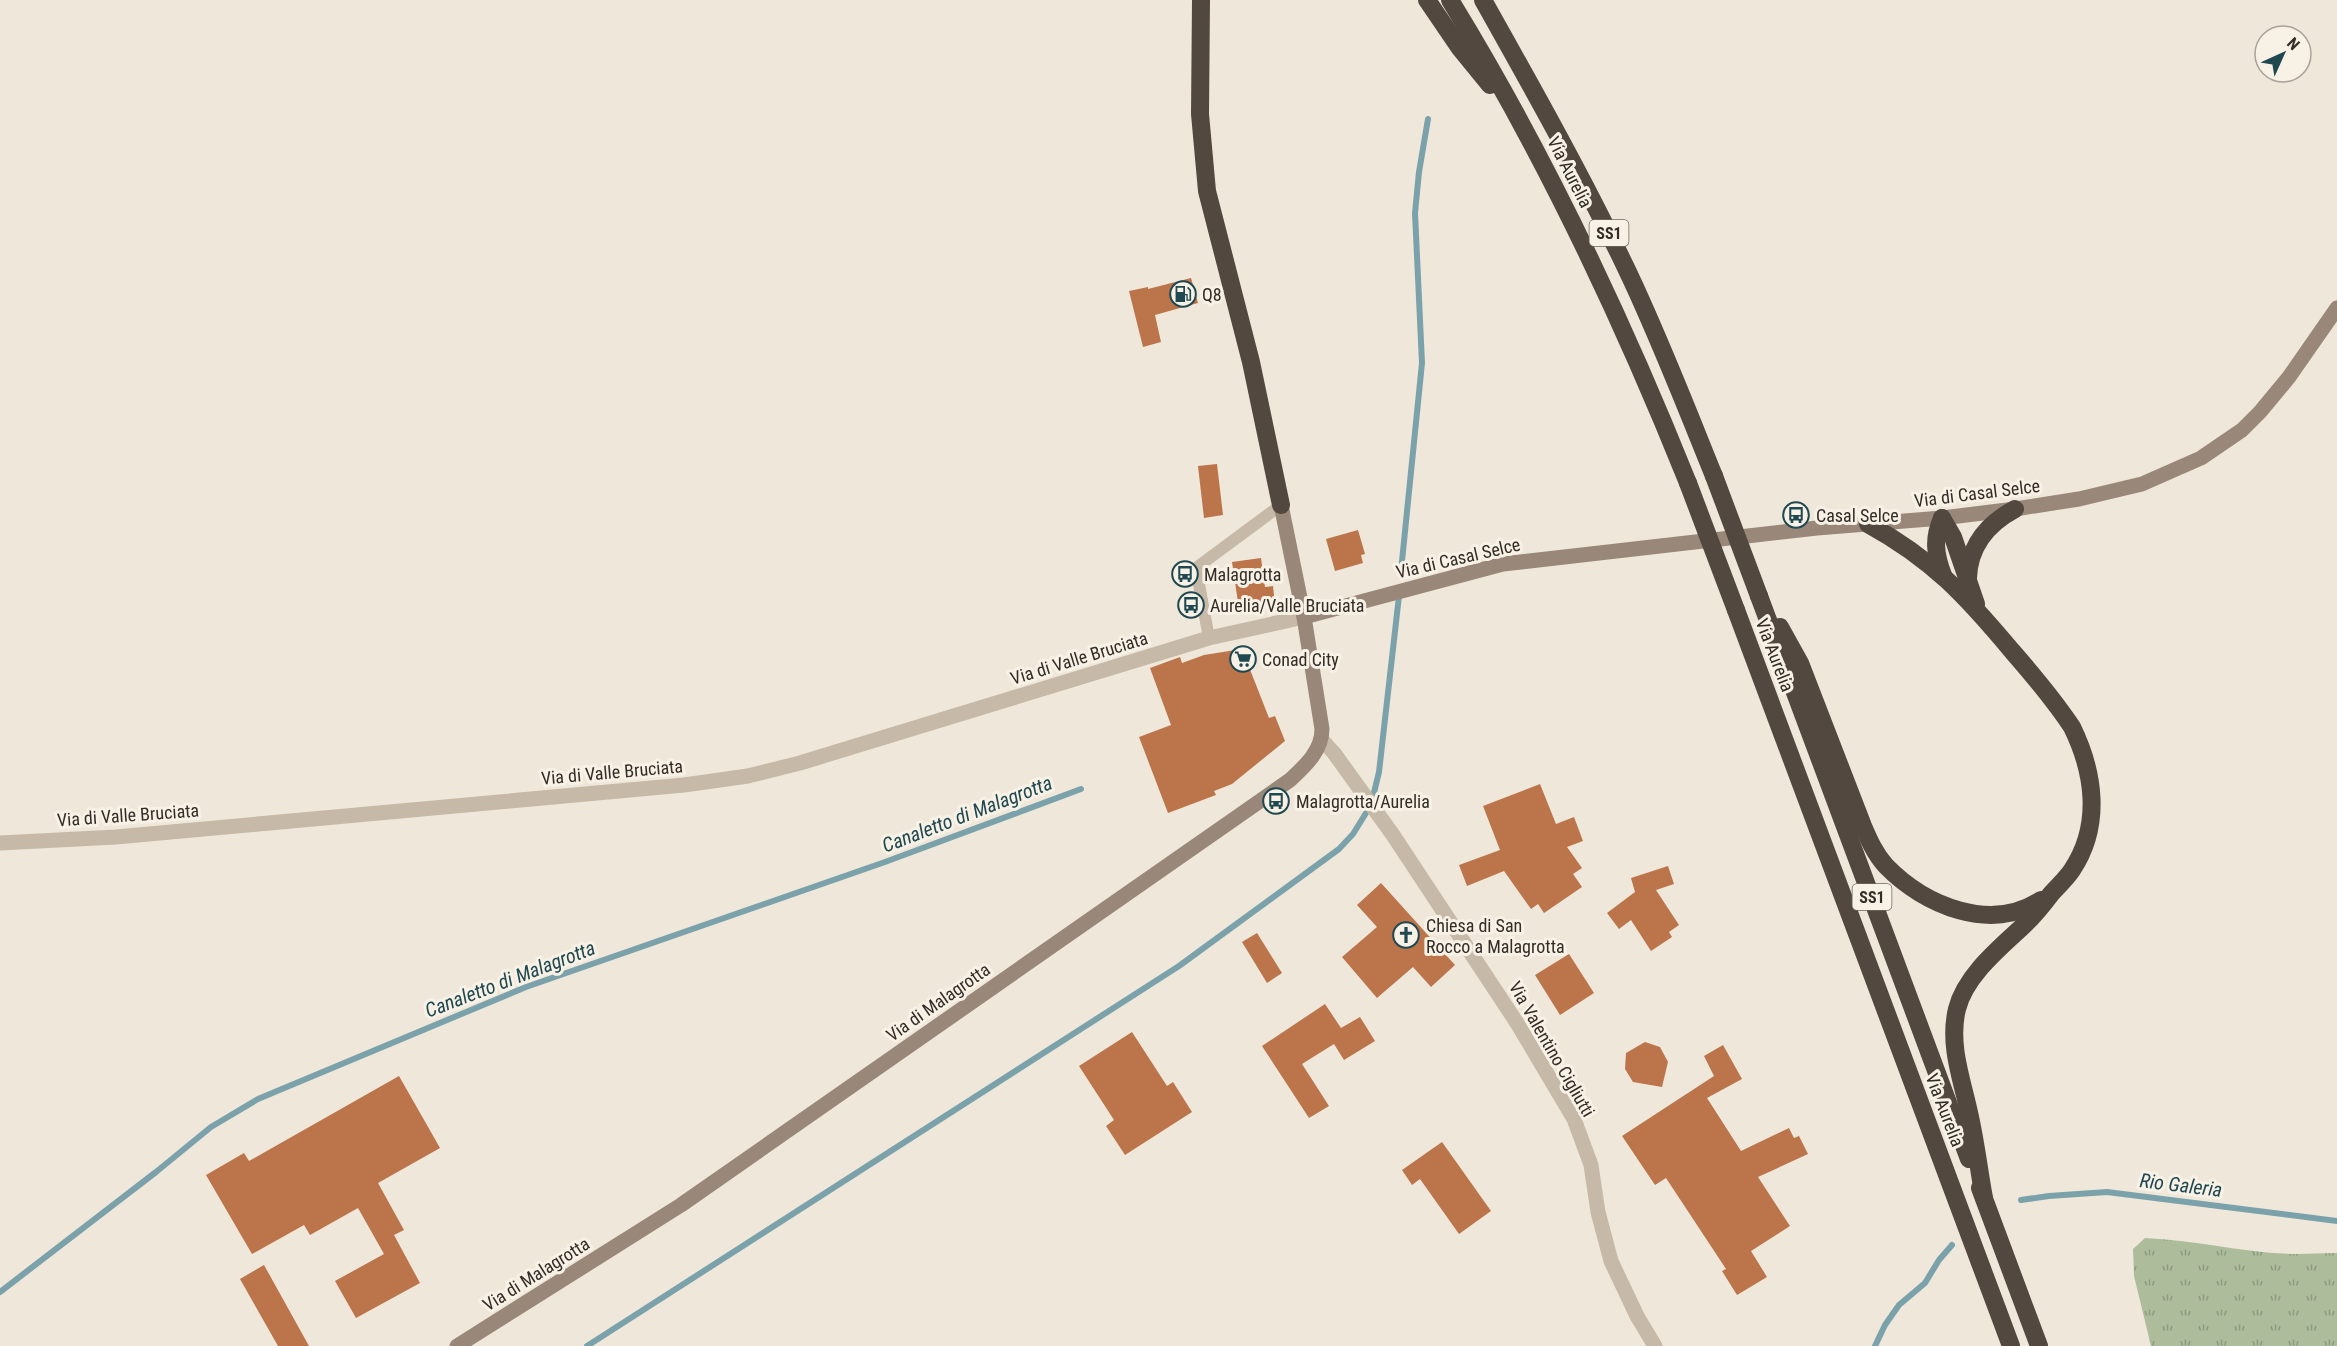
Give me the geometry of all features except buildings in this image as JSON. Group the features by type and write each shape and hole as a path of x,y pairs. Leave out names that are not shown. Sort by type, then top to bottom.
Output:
{"highway":[{"path":"1201,0 1200,114 1207,190 1251,362 1281,505"},
{"path":"1427,0 1459,47 1522,125"},
{"name":"Via Aurelia","path":"1450,0 1522,125 1600,278 1654,399 1736,610 2008,1340"},
{"name":"Via Aurelia","path":"1483,0 1551,119 1627,271 1673,375 1760,596 2039,1346"},
{"path":"1968,583 1970,561 1979,539 1996,520 2014,509"},
{"path":"1942,518 1935,542 1937,558 1943,575"},
{"path":"1942,518 1953,537 1979,611"},
{"path":"1868,524 1919,555 1979,611 2061,711 2080,742 2088,768 2092,800 2087,837 2073,869 2026,923 1980,970 1962,996 1957,1009 1954,1031 1956,1059 1971,1120 1984,1198"},
{"path":"1760,596 1800,663 1863,826 1875,852 1887,866 1908,885 1932,900 1975,914 2009,914 2031,906 2053,892"}],"main road":[{"name":"Via di Casal Selce","path":"1304,617 1503,564 1629,548 2014,509 2079,499 2142,484 2201,458 2242,429 2260,412 2289,377 2337,308"},
{"path":"1281,505 1304,617 1322,729 1321,739"},
{"name":"Via di Malagrotta","path":"457,1346 681,1205 1270,793 1304,767 1321,739"}],"street":[{"name":"Via di Valle Bruciata","path":"0,843 116,837 672,786 748,776 800,763 1209,638 1304,617"},
{"name":"Via Valentino Cigliutti","path":"1321,739 1393,835 1517,1023 1574,1119 1591,1165 1598,1212 1611,1261 1637,1316 1655,1346"}],"lane":[{"path":"1209,638 1196,568 1281,505"}],"green space":[{"path":"2145,1238 2276,1253 2337,1253 2337,1346 2151,1346 2134,1276 2133,1249"}],"waterway":[{"path":"1401,571 1422,363 1415,213 1428,119"},
{"path":"587,1346 1179,966 1339,849 1353,834 1371,805 1379,772 1399,596"},
{"name":"Canaletto di Malagrotta","path":"0,1292 211,1127 258,1099 526,987 885,862 1081,789"},
{"name":"Rio Galeria","path":"2021,1200 2107,1192 2337,1221"},
{"name":"Rio Galeria","path":"1875,1346 1885,1325 1899,1305 1925,1283 1939,1260 1952,1245"}],"place":[{"name":"Q8","path":"1183,294"},
{"name":"Casal Selce","path":"1796,515"},
{"name":"Malagrotta","path":"1185,574"},
{"name":"Aurelia/Valle Bruciata","path":"1191,605"},
{"name":"Conad City","path":"1243,659"},
{"name":"Malagrotta/Aurelia","path":"1276,801"},
{"name":"Chiesa di San Rocco a Malagrotta","path":"1406,935"}]}
